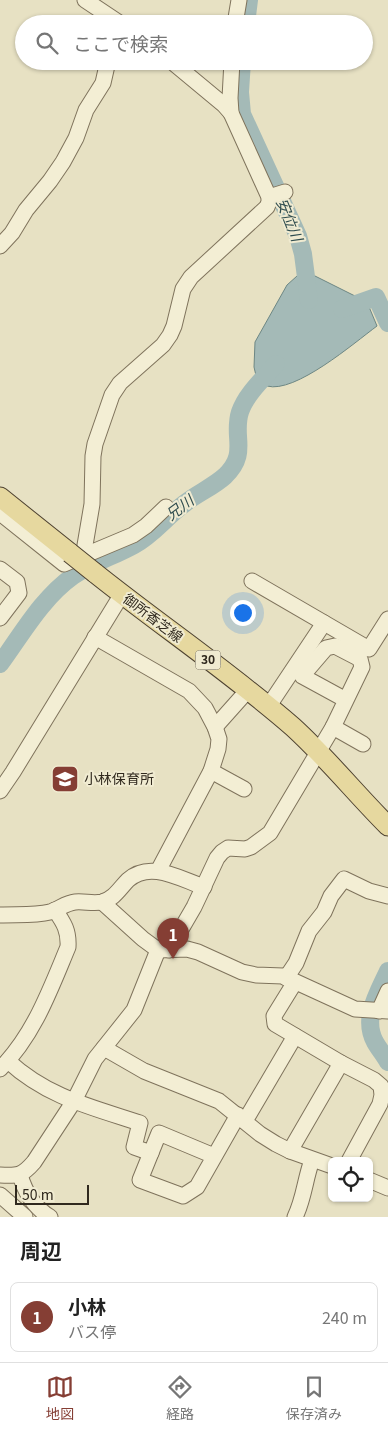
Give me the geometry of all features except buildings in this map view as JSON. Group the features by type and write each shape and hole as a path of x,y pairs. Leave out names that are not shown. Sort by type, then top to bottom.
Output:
{"main road":[{"name":"御所香芝線","path":"1,503 76,555 94,573 248,690 318,752 386,824"}],"street":[{"path":"86,0 108,15"},
{"path":"236,15 239,0"},
{"path":"0,246 12,233 26,210 64,162 76,138 86,110 103,83 106,70"},
{"path":"76,555 92,504 95,444 116,389 163,345 170,335 174,326 182,289 191,277 267,207 269,202 269,197 231,113 183,70"},
{"path":"231,113 232,70"},
{"path":"269,197 285,192"},
{"path":"76,555 133,535 146,526 166,507"},
{"path":"0,569 17,582 19,592 0,618"},
{"path":"252,581 369,649 388,619"},
{"path":"0,791 122,594"},
{"path":"268,707 324,623"},
{"path":"96,637 189,691 205,708 216,727 219,739 218,749 211,771 158,871"},
{"path":"216,727 248,690"},
{"path":"0,1175 20,1175 27,1171 34,1162 74,1101 88,1070 134,1010 163,950 204,887 212,866 222,852 228,848 244,849 251,847 270,833 333,727 346,700"},
{"path":"333,727 363,744"},
{"path":"211,771 242,783"},
{"path":"0,915 40,914 76,902 102,902 112,897 129,880 147,870 158,871 204,887"},
{"path":"351,1157 380,1104 381,1086 374,1080 275,1024 274,1016 309,931 324,912 331,896 344,879 369,891 388,896"},
{"path":"102,902 143,939 163,950 187,949 242,972 256,975 283,976 342,1005 377,1011 388,991"},
{"path":"55,910 67,926 69,936 68,947 30,1032 4,1065 21,1073 54,1094 140,1123 134,1147 151,1153"},
{"path":"214,1156 159,1133 140,1180 182,1196 196,1187 214,1156 242,1118 294,1036"},
{"path":"104,1048 144,1072 220,1101 260,1134 290,1151 328,1165"},
{"path":"290,1151 341,1063"},
{"path":"295,1217 312,1160"},
{"path":"20,1175 29,1196 50,1217"},
{"path":"373,1182 388,1188"},
{"path":"0,1195 25,1217"}],"water":[{"path":"297,276 315,276 367,302 377,326 339,355 308,375 279,386 266,386 257,380 254,367 255,342 287,285"}],"waterway":[{"name":"安位川","path":"247,15 249,0"},
{"name":"安位川","path":"241,70 240,92 242,114 298,236 303,254 309,300"},
{"name":"安位川","path":"342,309 376,297 388,323"},
{"name":"兄川","path":"0,664 33,617 62,585 88,567 141,541 171,514 225,476 236,460 238,452 238,421 243,405 256,386 276,364"},
{"name":"安位川","path":"388,971 376,997 370,1024 375,1042 388,1062"}],"place":[{"name":"小林保育所","path":"65,779"},
{"name":"小林","path":"173,959"}]}
